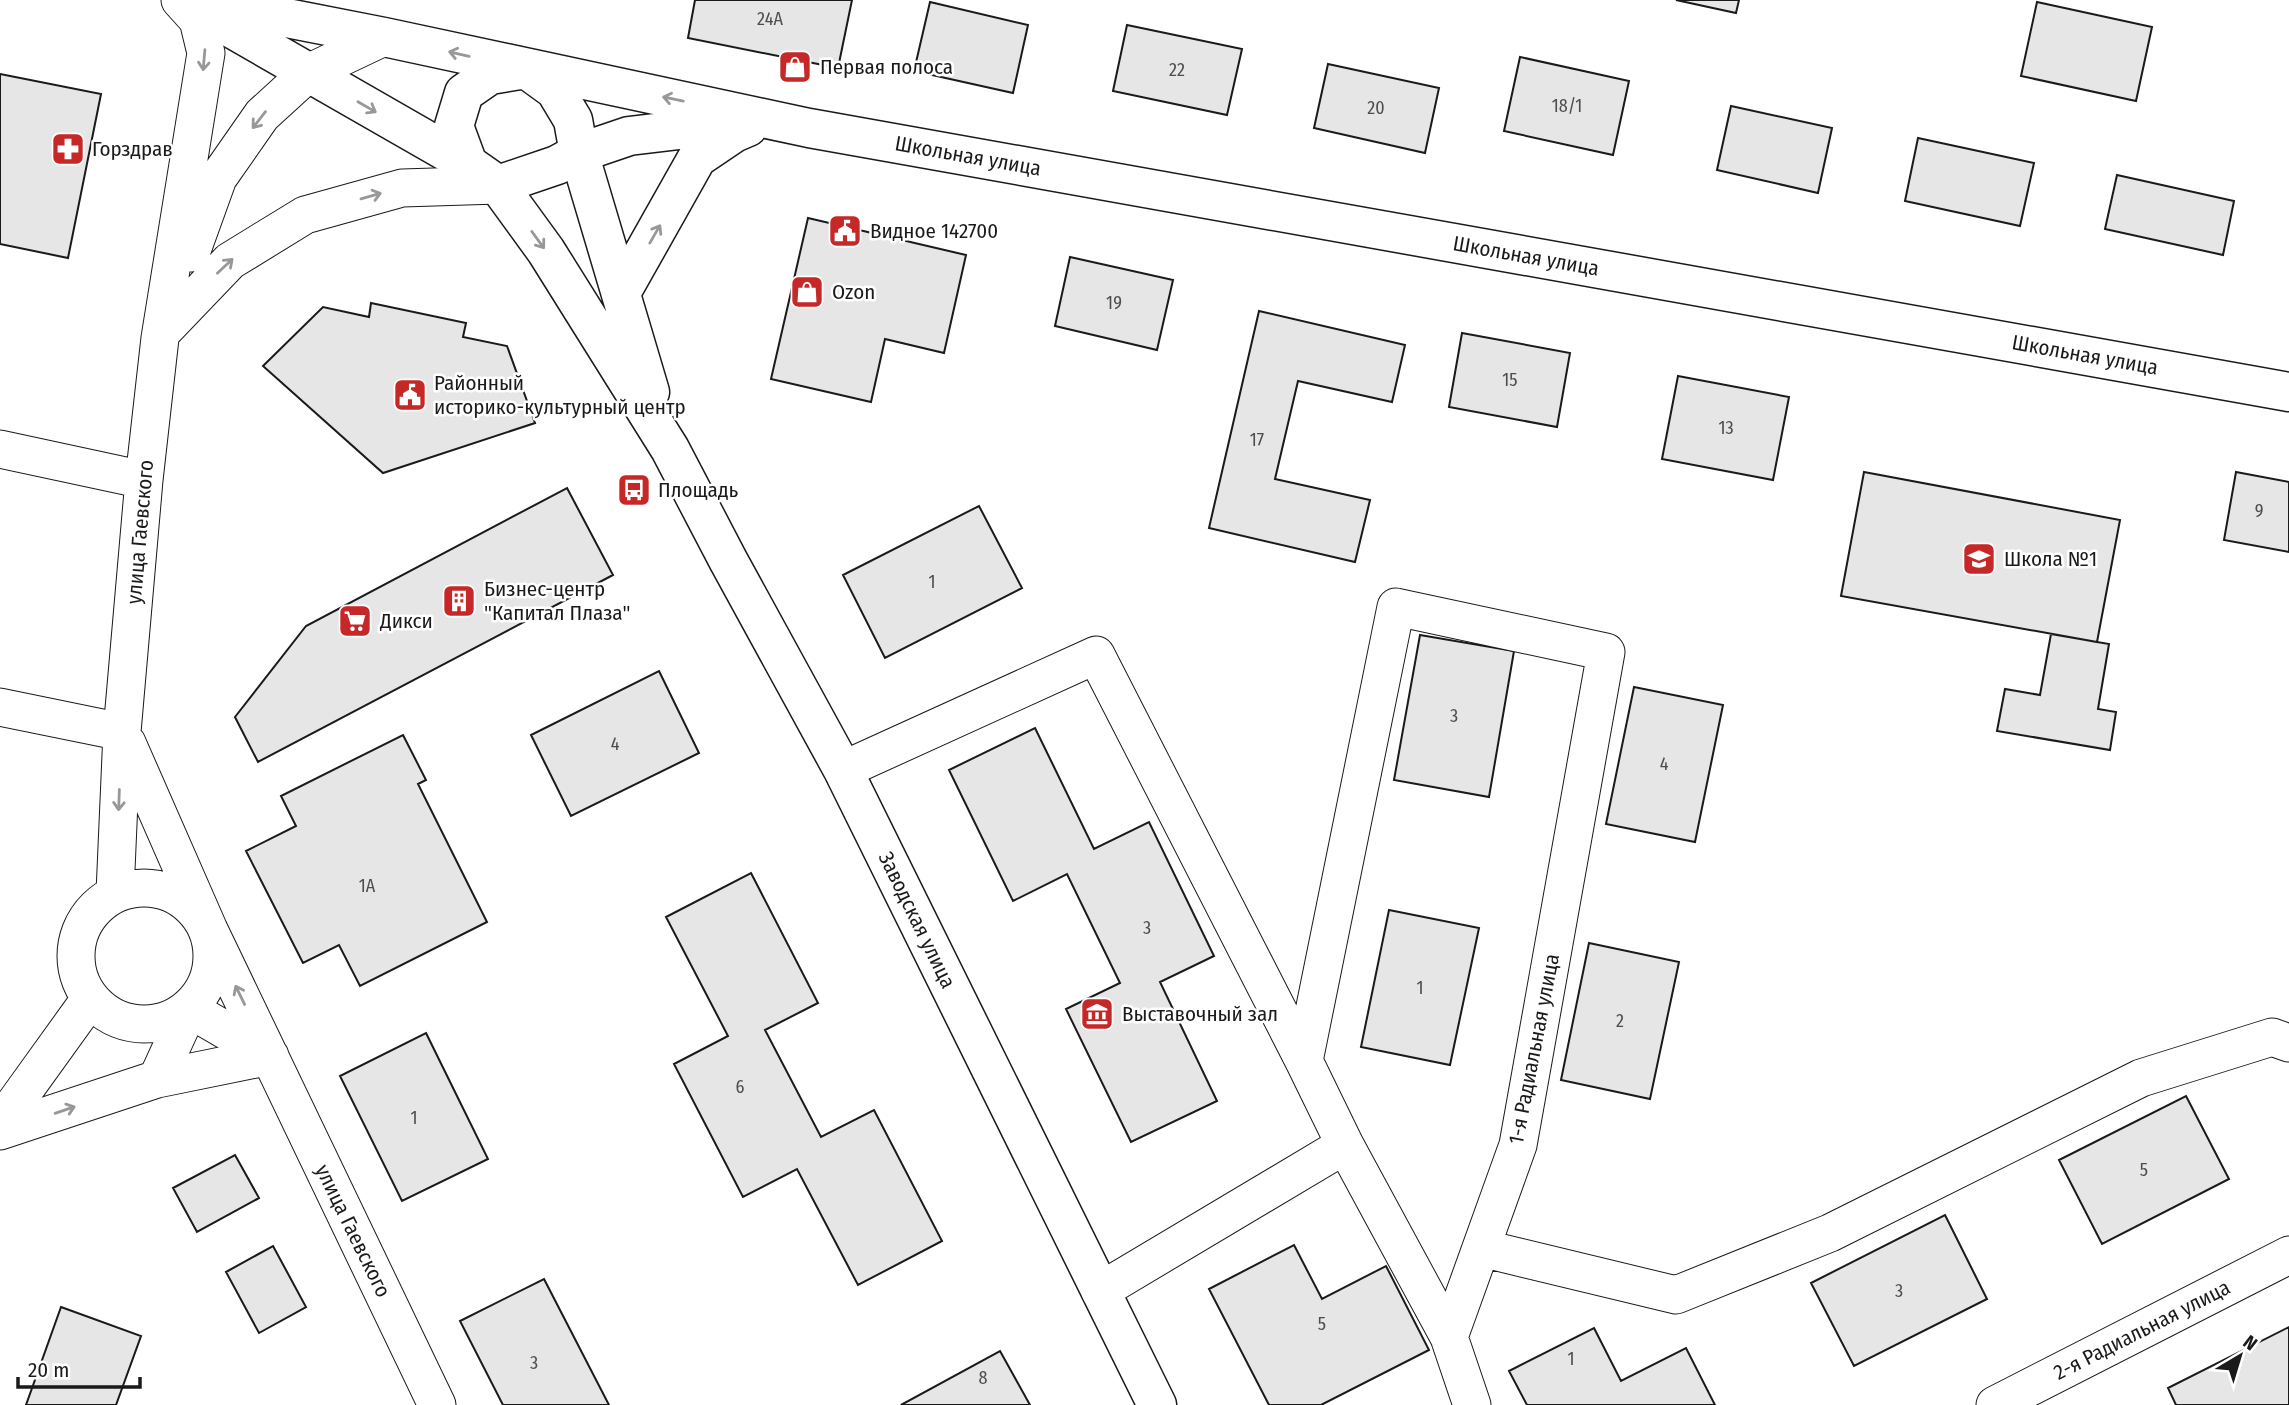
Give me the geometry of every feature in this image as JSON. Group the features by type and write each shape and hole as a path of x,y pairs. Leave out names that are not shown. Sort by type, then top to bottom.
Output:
{"street":[{"path":"182,0 483,174"},
{"path":"161,333 206,53 198,20 182,0"},
{"name":"Школьная улица","path":"195,0 384,37 764,119 2289,392"},
{"path":"161,333 218,178 262,115 308,73 384,37"},
{"path":"526,69 555,90 573,120 579,153 664,441 546,251 483,174 454,126 464,93 489,75 526,69"},
{"path":"161,333 230,261 305,215 402,188 556,165 579,153 629,136 764,119"},
{"path":"621,293 697,158 734,133 764,119"},
{"name":"улица Гаевского","path":"115,893 122,732 144,480 161,333"},
{"name":"Заводская улица","path":"664,441 843,770 1157,1405"},
{"path":"0,449 144,480"},
{"name":"1-я Радиальная улица","path":"1304,1061 1396,607 1606,652 1518,1145 1449,1337"},
{"path":"843,770 1096,654 1345,1145 1449,1337 1472,1405"},
{"path":"0,707 122,732"},
{"name":"улица Гаевского","path":"122,732 209,930 437,1405"},
{"path":"157,1079 189,1009 205,990 213,962 209,930 194,907 150,886 115,893 104,899 85,918 76,945 75,964 78,976 90,999 116,1019 146,1025 170,1020 189,1009"},
{"path":"0,1124 90,999"},
{"path":"189,1009 270,1056"},
{"path":"1481,1248 1676,1295 1830,1233 2141,1078 2272,1037 2289,1043"},
{"path":"0,1131 157,1079 270,1056"},
{"path":"1100,1291 1345,1145"},
{"name":"2-я Радиальная улица","path":"1995,1405 2289,1255"}],"building":[{"path":"695,0 852,0 838,68 688,38"},
{"path":"1676,0 1739,0 1736,13"},
{"path":"930,2 1028,25 1013,93 914,71"},
{"path":"2037,2 2152,27 2136,101 2021,76"},
{"path":"1127,25 1242,49 1227,115 1113,91"},
{"path":"1520,57 1629,81 1613,155 1504,131"},
{"path":"1328,64 1439,88 1425,153 1314,128"},
{"path":"0,74 101,94 68,258 0,244"},
{"path":"1731,106 1832,128 1818,193 1717,170"},
{"path":"1918,138 2034,163 2020,226 1905,201"},
{"path":"2117,175 2234,201 2223,255 2105,229"},
{"path":"808,218 966,255 944,353 885,339 871,402 771,379"},
{"path":"1070,257 1173,280 1157,350 1055,326"},
{"name":"Районный историко-культурный центр","path":"371,303 466,323 463,337 507,346 535,423 383,473 263,366 323,307 369,317"},
{"path":"1259,311 1405,345 1392,402 1298,381 1275,479 1370,500 1355,562 1209,528"},
{"path":"1462,333 1570,353 1557,427 1449,407"},
{"path":"1678,376 1789,397 1773,480 1662,459"},
{"path":"1864,472 2120,520 2097,642 1841,596"},
{"path":"2236,472 2289,482 2289,552 2224,540"},
{"name":"Бизнес-центр \"Капитал Плаза\"","path":"567,488 613,575 258,762 235,717 306,626"},
{"path":"979,506 1022,588 885,658 843,575"},
{"path":"2051,634 2109,644 2098,709 2116,712 2110,750 1997,731 2005,689 2040,695"},
{"path":"1420,635 1514,651 1489,797 1394,780"},
{"path":"659,671 699,753 571,816 531,735"},
{"path":"1634,687 1723,705 1695,842 1606,824"},
{"path":"1035,728 1094,849 1149,822 1214,956 1160,982 1217,1101 1131,1142 1066,1009 1120,983 1067,874 1013,901 949,770"},
{"path":"403,735 426,780 418,784 487,922 360,986 339,945 303,963 246,851 296,826 281,796"},
{"path":"751,873 818,1003 765,1030 821,1137 874,1110 942,1241 858,1285 797,1169 743,1197 674,1064 728,1036 666,917"},
{"path":"1389,910 1479,928 1450,1065 1361,1047"},
{"path":"1589,943 1679,962 1650,1099 1561,1080"},
{"path":"426,1033 488,1159 402,1201 340,1076"},
{"path":"2186,1096 2229,1179 2102,1244 2059,1160"},
{"path":"235,1155 259,1198 197,1232 173,1188"},
{"path":"1945,1215 1987,1299 1854,1366 1811,1283"},
{"path":"1294,1245 1322,1299 1386,1266 1429,1350 1321,1405 1269,1405 1209,1289"},
{"path":"273,1246 306,1307 259,1333 226,1272"},
{"path":"544,1279 609,1405 503,1405 460,1321"},
{"path":"61,1307 141,1336 116,1405 26,1405"},
{"path":"2289,1327 2289,1405 2176,1405 2168,1388"},
{"path":"1594,1328 1621,1381 1686,1348 1715,1405 1527,1405 1509,1371"},
{"path":"1000,1351 1030,1405 901,1405"}],"place":[{"name":"Первая полоса","path":"795,67"},
{"name":"Горздрав","path":"68,149"},
{"name":"Видное 142700","path":"845,231"},
{"name":"Ozon","path":"807,292"},
{"name":"Районный историко-культурный центр","path":"410,395"},
{"name":"Площадь","path":"634,490"},
{"name":"Школа №1","path":"1979,559"},
{"name":"Бизнес-центр \"Капитал Плаза\"","path":"459,601"},
{"name":"Дикси","path":"355,621"},
{"name":"Выставочный зал","path":"1097,1014"}]}
